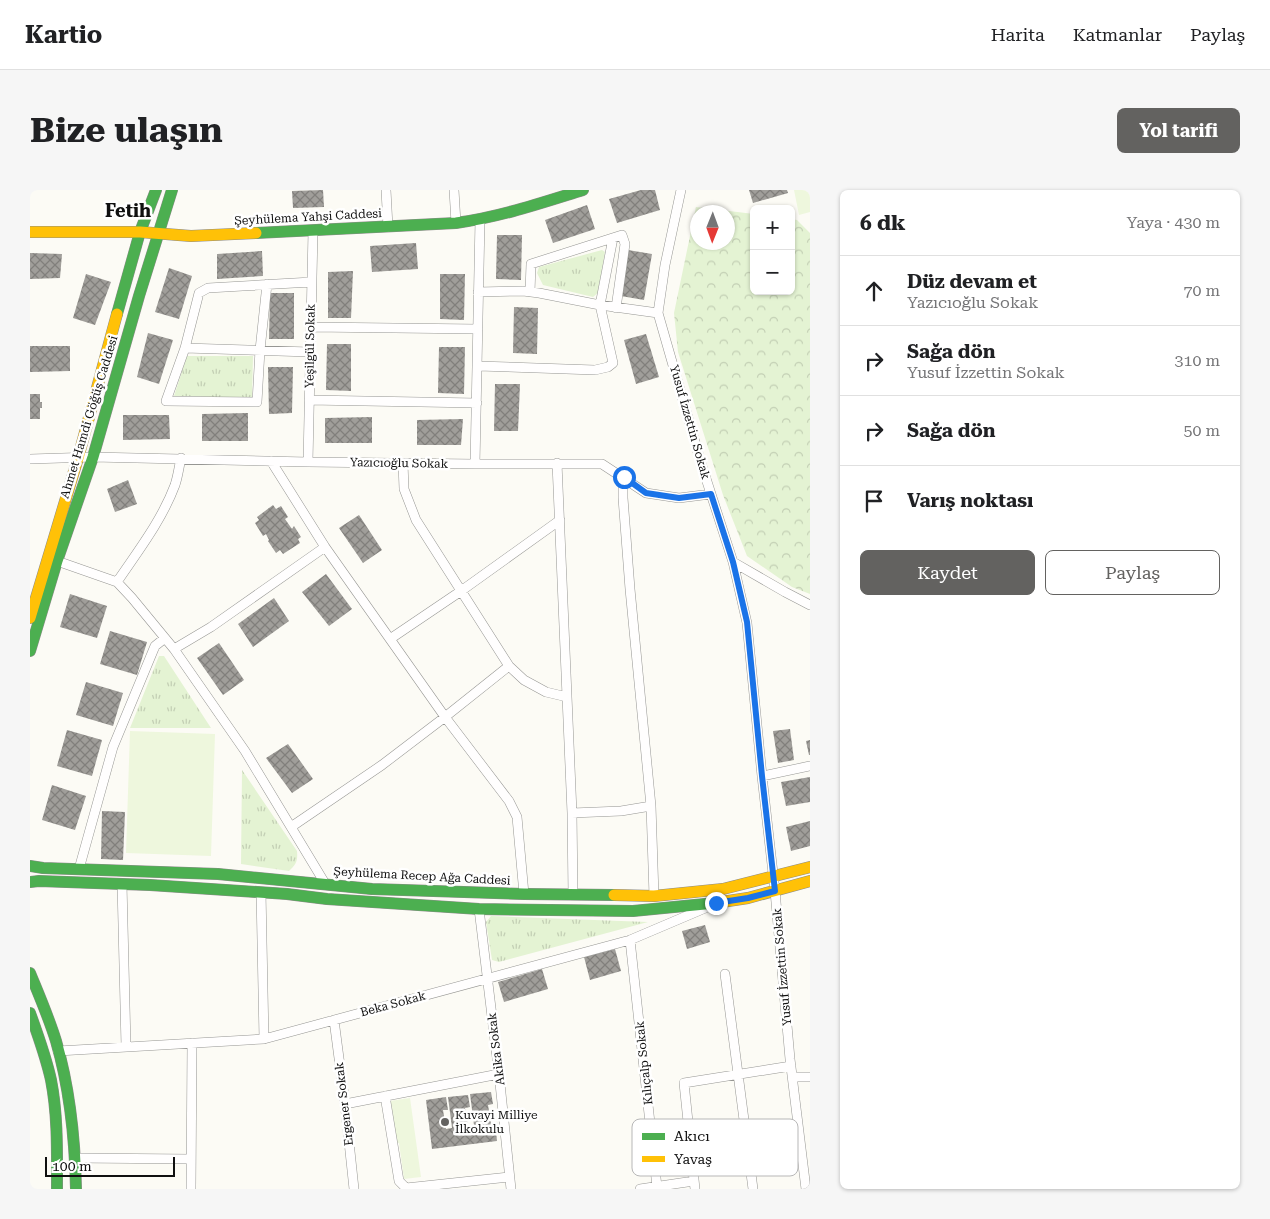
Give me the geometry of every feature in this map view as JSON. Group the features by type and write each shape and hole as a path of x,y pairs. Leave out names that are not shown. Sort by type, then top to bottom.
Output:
{"street":[{"name":"Ahmet Hamdi Göğüş Caddesi","path":"30,618 34,595 78,458 140,232 156,190"},
{"name":"Ahmet Hamdi Göğüş Caddesi","path":"30,651 57,561 93,457 172,190"},
{"path":"386,190 388,227"},
{"path":"454,190 456,223"},
{"name":"Şeyhülema Yahşi Caddesi","path":"30,232 140,232 191,236 456,223 480,220 583,190"},
{"name":"Yusuf İzzettin Sokak","path":"681,190 658,313 733,562 747,622 798,1119"},
{"path":"475,464 480,220"},
{"name":"Yeşilgül Sokak","path":"308,462 313,231"},
{"path":"530,292 532,264 622,235 626,244 616,308"},
{"path":"478,366 595,370 610,366 613,363 600,305 613,238"},
{"path":"267,284 257,402 166,401 185,348 199,293 208,288 267,284 312,282"},
{"path":"478,292 539,292 616,308 658,313"},
{"path":"311,327 478,329"},
{"path":"185,348 310,352"},
{"path":"309,400 477,403"},
{"name":"Yazıcıoğlu Sokak","path":"30,459 93,457 308,462 602,464 646,493 679,498 711,494"},
{"path":"117,582 166,505 175,484 181,458"},
{"path":"271,461 325,547 445,717 509,801 517,817 524,894"},
{"path":"403,463 404,489 416,520 508,666 524,680 546,692 567,697"},
{"path":"557,463 572,813 573,895"},
{"path":"624,477 623,498 630,589 651,806 654,896"},
{"path":"390,639 560,520"},
{"path":"174,649 211,627 325,547"},
{"path":"57,561 117,582 165,638 245,751 326,885"},
{"path":"733,562 810,605"},
{"path":"79,869 113,747 156,646 165,638"},
{"path":"291,827 382,765 508,666"},
{"path":"762,776 810,766"},
{"path":"572,813 621,811 651,806"},
{"name":"Şeyhülema Recep Ağa Caddesi","path":"30,866 218,874 372,890 654,896 723,889 810,867"},
{"path":"33,883 122,884 261,892 327,899 479,909 633,911 674,908 748,898 810,882"},
{"path":"122,884 126,1046"},
{"path":"261,892 264,1038"},
{"name":"Beka Sokak","path":"58,1051 264,1038 630,940 716,903"},
{"name":"Akika Sokak","path":"479,909 511,1189"},
{"name":"Kılıçalp Sokak","path":"630,940 650,1119"},
{"path":"30,973 40,995 58,1051 68,1094 76,1158 76,1189"},
{"path":"725,974 743,1119"},
{"path":"30,1013 45,1056 53,1092 58,1189"},
{"name":"Ergener Sokak","path":"334,1020 354,1189"},
{"path":"191,1189 192,1043"},
{"path":"688,1119 684,1083 791,1066"},
{"path":"345,1104 499,1074"},
{"path":"793,1077 810,1077"},
{"path":"385,1096 399,1181 406,1188 467,1185 509,1176"},
{"name":"Yusuf İzzettin Sokak","path":"798,1120 806,1189"},
{"path":"76,1158 191,1159"},
{"name":"Kılıçalp Sokak","path":"656,1176 657,1187"},
{"path":"750,1176 752,1189"},
{"path":"640,1189 694,1185"}],"green space":[{"path":"794,190 810,190 810,212 799,215"},
{"path":"735,212 750,214 750,295 795,295 795,220 810,233 810,594 792,587 747,556 723,495 678,352 674,313 690,236 690,250 735,250"},
{"path":"602,250 605,252 598,293 593,297 543,285 537,273 539,267"},
{"path":"187,356 253,356 252,398 174,396"},
{"path":"159,656 164,656 211,728 130,728"},
{"path":"130,731 215,734 211,856 126,853"},
{"path":"242,770 297,851 296,862 289,871 241,864"},
{"path":"491,916 648,922 499,962 492,960 486,922"},
{"path":"410,1098 421,1177 404,1179 399,1143 396,1143 390,1101"}],"building":[{"path":"323,190 324,207 293,208 292,191"},
{"path":"641,190 655,190 660,210 617,223 609,199"},
{"path":"749,190 787,190 788,193 753,203"},
{"path":"587,205 595,229 553,243 545,220"},
{"path":"497,235 522,235 521,280 496,279"},
{"path":"416,243 418,269 372,272 370,246"},
{"path":"628,250 652,254 644,300 621,296"},
{"path":"262,251 263,276 217,279 217,254"},
{"path":"30,253 62,254 60,278 30,279"},
{"path":"169,268 192,276 179,319 155,312"},
{"path":"353,271 351,318 328,318 328,272"},
{"path":"86,274 111,282 95,325 73,318"},
{"path":"440,274 465,274 464,320 440,319"},
{"path":"270,293 294,293 294,339 269,339"},
{"path":"514,307 538,308 537,354 513,353"},
{"path":"148,333 173,340 159,384 137,377"},
{"path":"646,334 659,377 636,384 624,340"},
{"path":"327,344 351,344 351,391 326,390"},
{"path":"30,346 70,346 70,371 30,372"},
{"path":"439,347 465,347 464,394 438,393"},
{"path":"268,367 293,367 292,413 269,414"},
{"path":"495,384 520,384 518,431 494,431"},
{"path":"30,394 40,394 42,408 40,408 40,419 30,419"},
{"path":"248,413 248,441 202,441 202,414"},
{"path":"123,415 169,415 170,439 123,440"},
{"path":"372,417 372,443 325,443 325,418"},
{"path":"463,419 461,445 417,445 417,420"},
{"path":"128,480 137,504 115,512 107,489"},
{"path":"273,505 276,509 281,506 288,517 285,519 292,529 294,526 301,537 298,539 300,543 283,554 280,550 276,553 266,534 263,536 255,523 259,520 257,517"},
{"path":"359,515 382,550 363,563 339,528"},
{"path":"326,574 352,609 329,626 302,592"},
{"path":"70,594 107,606 97,638 60,627"},
{"path":"274,598 289,621 253,647 238,624"},
{"path":"110,631 147,642 137,675 100,664"},
{"path":"219,643 244,680 223,695 197,658"},
{"path":"86,682 123,693 113,726 76,715"},
{"path":"790,729 794,760 778,763 773,731"},
{"path":"67,730 102,740 92,776 57,766"},
{"path":"810,740 810,755 809,755 806,741"},
{"path":"288,744 313,779 292,793 266,758"},
{"path":"810,777 810,802 786,806 781,782"},
{"path":"52,785 86,796 75,830 42,820"},
{"path":"102,811 125,812 123,860 101,859"},
{"path":"810,821 810,846 791,851 786,827"},
{"path":"705,925 710,942 687,949 682,931"},
{"path":"615,949 621,971 590,980 584,957"},
{"path":"542,969 548,989 504,1002 498,982"},
{"path":"491,1092 493,1104 488,1105 491,1123 497,1122 497,1141 432,1149 426,1100 446,1097 448,1110 443,1110 446,1129 452,1128 448,1097 468,1095 470,1107 465,1108 468,1126 474,1125 470,1094"}],"traffic: fast":[{"path":"117,314 140,232 156,190"},
{"path":"30,651 57,561 93,457 139,296 172,190"},
{"path":"256,233 456,223 536,205 583,190"},
{"path":"30,866 218,874 372,889 614,895"},
{"path":"30,882 150,885 479,909 633,911 715,903"},
{"path":"30,973 53,1032 65,1077 73,1133 76,1189"},
{"path":"30,1013 51,1080 57,1134 57,1189"}],"traffic: slow":[{"path":"30,232 140,232 191,236 256,233"},
{"path":"30,618 78,458 117,314"},
{"path":"614,895 654,896 723,889 810,867"},
{"path":"715,903 748,898 810,881"}],"place":[{"name":"Kuvayi Milliye İlkokulu","path":"445,1122"}],"district":[{"name":"Fetih","path":"128,211"}],"route":[{"path":"624,477 646,493 679,498 711,494 733,562 747,622 775,891 716,903"}]}
